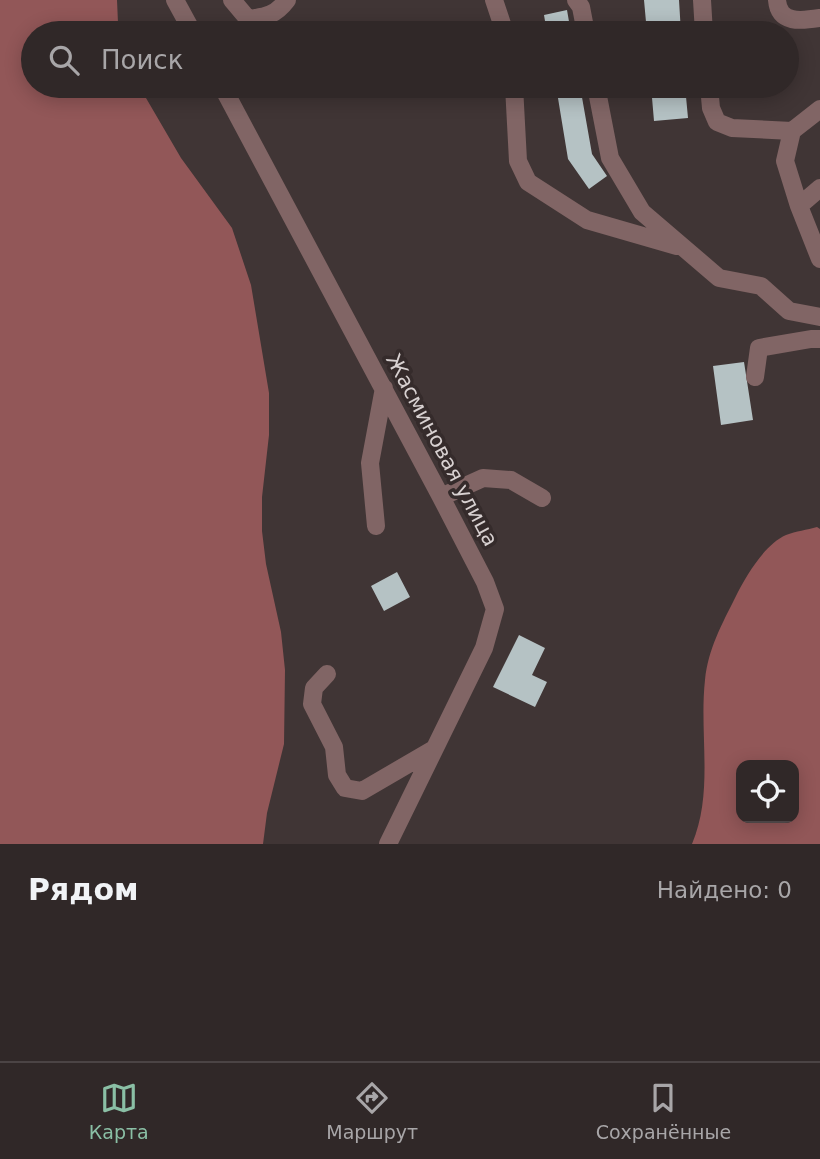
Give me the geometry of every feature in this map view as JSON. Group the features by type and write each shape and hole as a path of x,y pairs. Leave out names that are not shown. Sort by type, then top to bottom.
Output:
{"street":[{"path":"176,0 187,21"},
{"path":"232,0 248,19 266,18 279,11 287,0"},
{"path":"494,0 501,21"},
{"path":"576,0 581,7 584,21"},
{"path":"702,0 703,21"},
{"path":"776,0 778,9 786,18 795,21"},
{"path":"799,22 820,18"},
{"name":"Жасминовая улица","path":"228,98 442,497 485,582 495,610 484,648 388,844"},
{"path":"515,98 518,161 528,182 587,220 684,248"},
{"path":"598,98 610,159 642,212 719,278 761,286 789,311 820,317"},
{"path":"710,98 717,122 732,128 792,131 820,110"},
{"path":"792,131 785,161 820,259"},
{"path":"799,206 820,188"},
{"path":"755,377 759,348 820,339"},
{"path":"376,526 370,463 384,388"},
{"path":"442,497 483,478 511,480 542,498"},
{"path":"327,674 314,688 312,704 334,747 337,775 345,788 362,791 435,749"}],"shaded area":[{"path":"0,0 117,0 118,21 21,21 21,98 146,98 181,158 232,228 251,285 269,393 269,435 262,497 262,531 266,564 281,632 285,670 284,744 267,813 263,844 0,844"},
{"path":"817,527 820,529 820,844 692,844 699,824 704,784 704,701 709,658 716,637 751,570 778,539"}],"building":[{"path":"644,0 679,0 680,21 646,21"},
{"path":"567,10 569,21 545,21 544,15"},
{"path":"558,98 582,98 592,154 607,176 589,189 568,159"},
{"path":"652,98 686,98 688,118 654,121"},
{"path":"744,362 753,420 721,425 713,366"},
{"path":"397,572 410,597 384,611 371,586"},
{"path":"519,635 545,648 532,675 547,682 535,707 493,687"}]}
